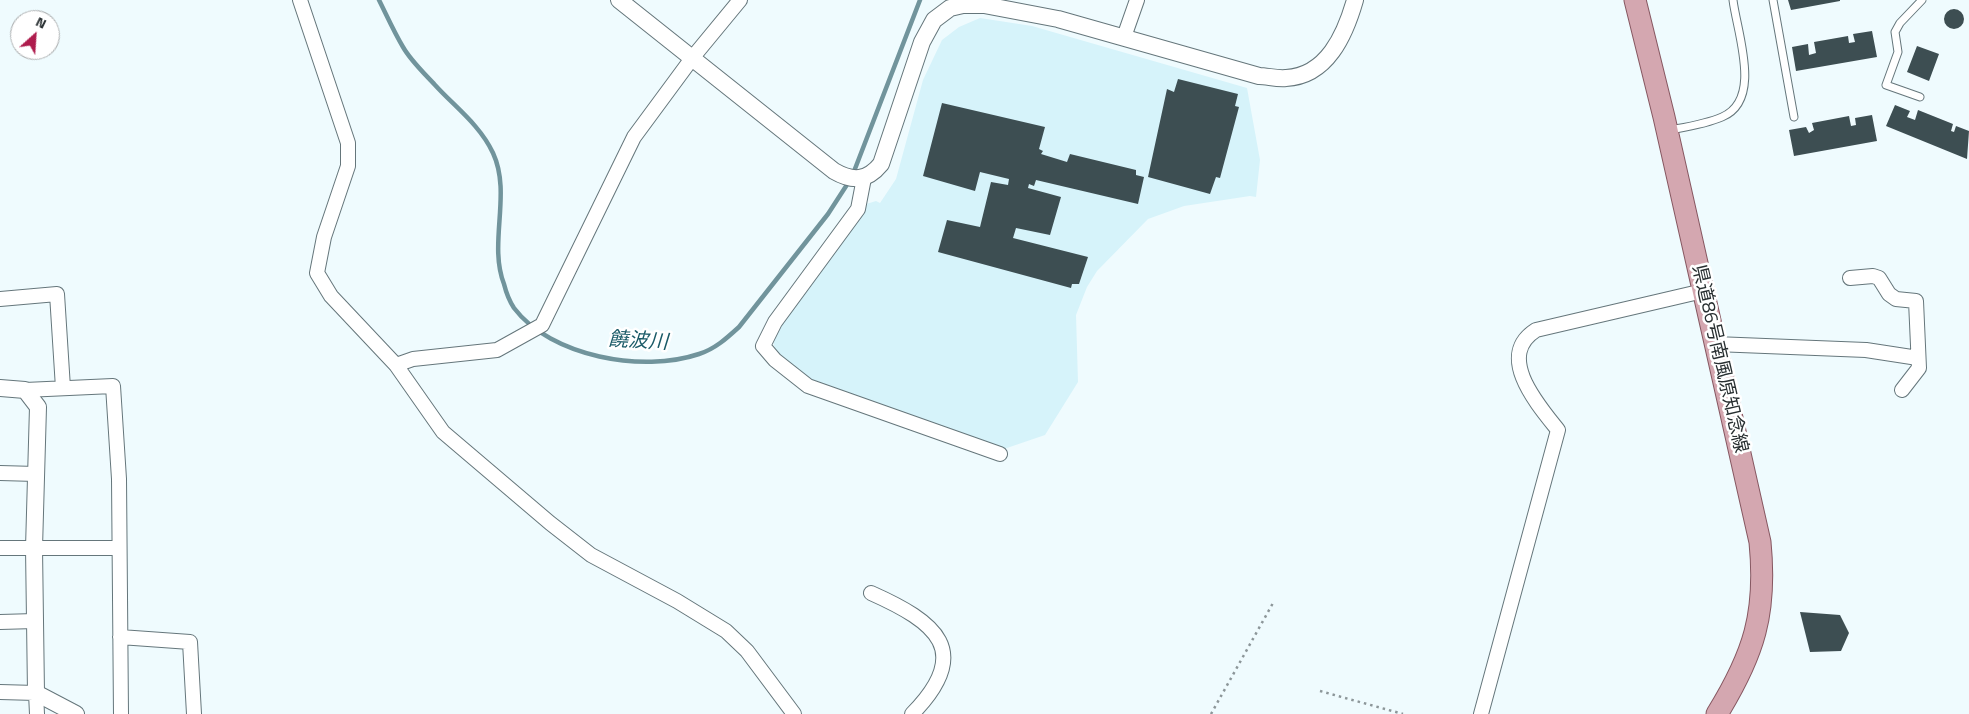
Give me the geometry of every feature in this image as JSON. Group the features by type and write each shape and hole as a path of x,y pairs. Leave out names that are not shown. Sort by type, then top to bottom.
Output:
{"main road":[{"name":"県道86号南風原知念線","path":"1635,0 1754,510 1763,572 1761,611 1750,649 1736,681 1718,714"}],"street":[{"path":"300,0 348,143 348,166 324,237 318,273 331,296 396,365 443,432 592,555 677,601 726,631 747,651 794,714"},
{"path":"619,0 694,57 834,171 846,178 864,178 872,174 881,164 922,42 934,20 948,4 984,5 1058,19 1259,76 1286,78 1312,71 1331,56 1356,0"},
{"path":"396,365 413,359 497,350 542,325 634,137 694,57 740,0"},
{"path":"1124,37 1137,0"},
{"path":"864,178 858,209 775,322 763,346 775,360 808,386 1000,454"},
{"path":"1850,278 1872,276 1879,278 1889,294 1896,299 1916,301 1919,368 1916,375 1902,390"},
{"path":"1481,714 1558,430 1531,397 1523,378 1520,348 1526,337 1536,330 1563,326 1702,291"},
{"path":"0,299 56,294 63,388"},
{"path":"1715,344 1866,350 1918,358"},
{"path":"0,388 25,390 113,386 119,479 121,714"},
{"path":"25,390 38,407 34,548 37,714"},
{"path":"0,473 36,474"},
{"path":"0,548 119,548"},
{"path":"871,593 901,606 933,630 939,639 944,656 940,676 930,696 912,714"},
{"path":"0,622 35,622"},
{"path":"120,638 190,642 194,714"},
{"path":"0,692 36,693 76,714"}],"lane":[{"path":"1667,131 1723,117 1740,101 1746,80 1733,0"},
{"path":"1773,0 1794,117"},
{"path":"1920,97 1886,85 1898,52 1895,32 1900,23 1922,0"}],"path":[{"path":"1211,714 1273,603"},
{"path":"1320,691 1403,714"}],"shaded area":[{"path":"980,18 1032,26 1247,88 1260,160 1256,197 1250,196 1184,206 1148,219 1097,271 1087,287 1076,315 1078,382 1045,435 1004,449 810,381 776,354 773,340 774,333 863,205 876,201 880,203 896,179 923,80 942,40 959,27"}],"building":[{"path":"1788,0 1840,0 1840,1 1791,10"},
{"path":"1954,9 1961,12 1964,19 1961,26 1954,29 1947,26 1944,19 1947,12"},
{"path":"1872,31 1877,57 1796,71 1792,47 1808,44 1809,55 1816,53 1814,42 1848,36 1849,43 1855,42 1853,34"},
{"path":"1917,46 1939,54 1929,81 1907,72"},
{"path":"1178,79 1238,94 1235,106 1239,107 1220,178 1216,177 1210,194 1148,177 1167,89 1174,92"},
{"path":"942,103 1045,127 1039,149 1043,151 1041,154 1067,162 1070,154 1136,170 1136,175 1144,177 1138,204 1036,180 1034,186 1029,184 1028,188 1061,197 1050,235 1016,228 1013,238 1088,257 1079,284 1072,284 1071,288 938,252 947,220 980,227 991,182 1008,185 1009,179 980,172 975,191 923,176"},
{"path":"1895,105 1910,111 1907,117 1915,120 1918,110 1953,124 1951,131 1954,132 1956,126 1969,131 1967,159 1886,126"},
{"path":"1872,115 1877,141 1794,156 1789,130 1806,127 1809,133 1814,130 1812,123 1849,116 1851,126 1856,125 1855,118"},
{"path":"1800,612 1840,615 1849,633 1841,651 1810,652"}],"waterway":[{"name":"饒波川","path":"379,0 410,57 474,125 493,153 500,185 501,202 498,235 500,268 506,290 514,308 530,325 551,339 574,349 626,361 652,362 699,354 716,346 739,327 828,214 850,180"},
{"name":"饒波川","path":"853,174 920,0"}]}
